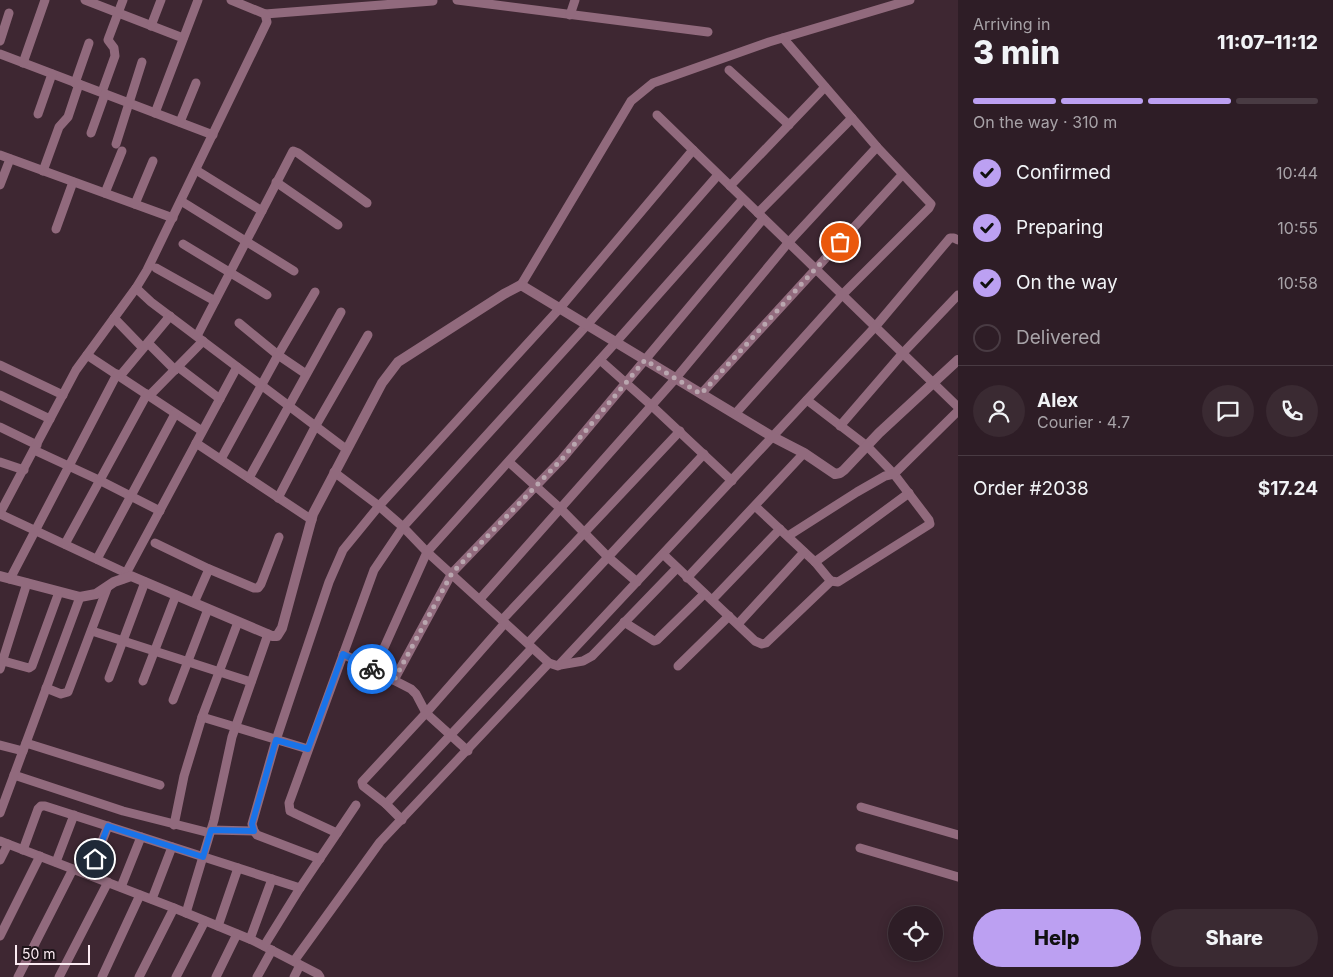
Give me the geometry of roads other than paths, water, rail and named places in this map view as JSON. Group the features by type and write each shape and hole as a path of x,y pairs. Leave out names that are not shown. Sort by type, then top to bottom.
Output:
{"street":[{"path":"23,63 45,0"},
{"path":"84,0 183,38"},
{"path":"92,133 115,56 114,48 108,40 123,0"},
{"path":"150,26 161,0"},
{"path":"155,113 198,0"},
{"path":"231,0 264,14 366,3 433,1"},
{"path":"457,0 496,3 570,15 708,32"},
{"path":"570,15 575,0"},
{"path":"170,316 118,375 35,530 5,578 80,597 96,594 125,576 131,576 272,636 277,636 281,633 312,520 334,472 382,383 398,362 521,285 631,100 653,83 783,38 910,0"},
{"path":"0,41 9,13"},
{"path":"125,576 97,559 0,514 4,498 24,470 76,370 147,270 267,22 264,14"},
{"path":"735,414 842,295 930,206 930,201 902,175 783,38"},
{"path":"43,171 59,126 68,117 90,43"},
{"path":"0,54 213,135"},
{"path":"105,193 142,62"},
{"path":"729,70 788,125"},
{"path":"38,114 52,74"},
{"path":"180,122 196,83"},
{"path":"730,186 825,87"},
{"path":"657,115 958,409 894,474 885,476 857,492 788,536"},
{"path":"394,680 452,573 562,459 761,216 852,118"},
{"path":"480,599 652,406 788,243 877,147"},
{"path":"320,859 257,835 252,824 276,740 330,582 343,550 379,506 560,308 693,150"},
{"path":"65,544 148,395 176,368 200,339 215,301 291,153 295,151 367,204"},
{"path":"0,155 173,218"},
{"path":"0,185 10,159"},
{"path":"135,204 153,161"},
{"path":"196,170 262,211"},
{"path":"337,833 296,814 289,808 288,804 374,570 403,527 587,325 718,175"},
{"path":"701,394 902,175"},
{"path":"56,229 73,182"},
{"path":"276,182 338,225"},
{"path":"374,670 428,552 743,199"},
{"path":"181,201 294,271"},
{"path":"560,665 875,327 950,238 958,240"},
{"path":"183,244 266,295"},
{"path":"156,268 215,301"},
{"path":"521,285 773,437 804,453 835,474 840,473 958,360"},
{"path":"136,288 151,302 260,386 346,449"},
{"path":"221,459 260,386 315,292"},
{"path":"840,426 902,354 958,295"},
{"path":"249,478 341,312"},
{"path":"114,318 176,368 220,399"},
{"path":"239,323 278,355 306,374"},
{"path":"278,498 315,427 368,335"},
{"path":"87,354 202,431"},
{"path":"600,360 732,481"},
{"path":"0,365 63,395"},
{"path":"125,576 236,367"},
{"path":"0,395 50,419"},
{"path":"755,506 815,562 831,581 838,582 928,526 929,520 894,474 867,446 808,400"},
{"path":"97,559 176,414"},
{"path":"0,427 68,467 101,480 160,511"},
{"path":"402,820 386,804 363,786 362,782 426,713 504,621 680,432"},
{"path":"196,443 312,520"},
{"path":"687,578 804,453"},
{"path":"386,804 608,557 704,454"},
{"path":"0,462 24,470"},
{"path":"509,462 561,509 608,557 638,582"},
{"path":"334,472 379,506 549,663 558,666 588,659 677,568"},
{"path":"815,562 909,493"},
{"path":"712,600 780,529"},
{"path":"156,543 209,569 258,588 279,537"},
{"path":"738,624 804,552"},
{"path":"664,554 755,641 762,644 766,643 831,581"},
{"path":"194,603 209,569"},
{"path":"110,678 145,582"},
{"path":"27,584 1,663 29,668 32,666 59,592"},
{"path":"46,688 61,694 68,692 108,586"},
{"path":"624,622 652,641 657,640 704,594"},
{"path":"143,681 176,595"},
{"path":"0,813 80,597"},
{"path":"173,700 208,609"},
{"path":"678,666 729,616"},
{"path":"174,824 184,776 202,717 238,622"},
{"path":"92,631 251,682"},
{"path":"186,913 211,832 235,728 268,634"},
{"path":"343,654 414,692 426,713 468,751"},
{"path":"294,977 297,963 380,842 468,751 549,663"},
{"path":"202,717 308,749"},
{"path":"0,745 24,747 160,785"},
{"path":"14,775 123,811 174,824 211,832 254,831"},
{"path":"257,977 268,948 300,888 356,805"},
{"path":"23,850 38,809 41,806 45,806 300,888"},
{"path":"861,807 958,835"},
{"path":"56,862 74,815"},
{"path":"88,875 108,826"},
{"path":"121,887 141,837"},
{"path":"0,860 4,843 40,856 250,939 318,974 320,977"},
{"path":"152,899 172,847"},
{"path":"860,848 958,877"},
{"path":"0,936 40,856"},
{"path":"218,926 238,868"},
{"path":"18,977 73,869"},
{"path":"250,939 272,879"},
{"path":"59,977 108,882"},
{"path":"102,977 140,895"},
{"path":"139,977 174,908"},
{"path":"176,977 205,921"},
{"path":"216,977 237,934"}]}
